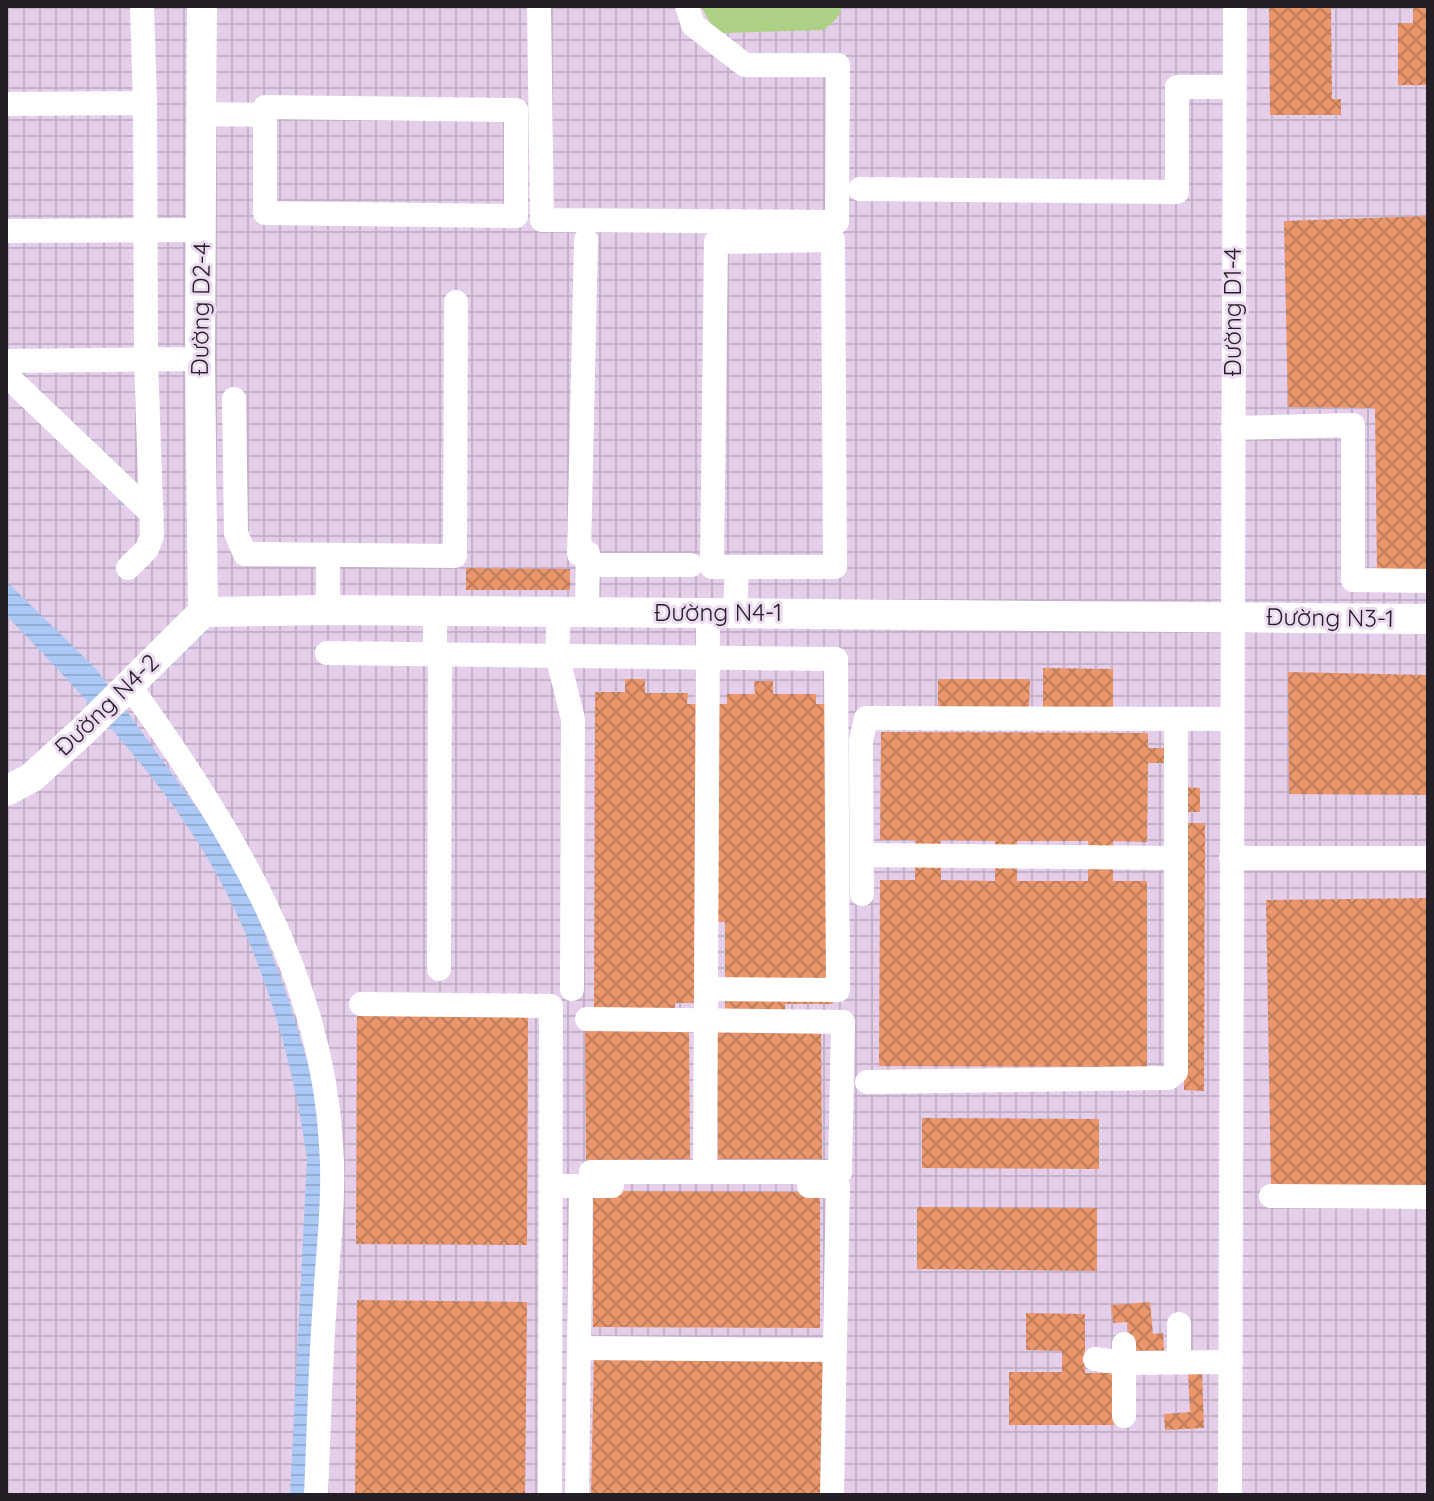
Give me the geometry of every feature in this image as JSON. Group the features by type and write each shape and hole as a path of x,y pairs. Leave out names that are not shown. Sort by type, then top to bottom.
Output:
{"main road":[{"name":"Đường D2-4","path":"202,6 200,359 203,612"},
{"name":"Đường N4-1","path":"203,612 328,610 1232,617"},
{"name":"Đường N4-2","path":"6,791 31,778 83,731 203,612"},
{"name":"Đường N3-1","path":"1232,617 1428,619"}],"street":[{"path":"128,568 151,544 152,514 146,360 142,6"},
{"path":"539,6 542,220 837,222 838,65 745,65 693,25 687,6"},
{"name":"Đường D1-4","path":"1230,1495 1235,6"},
{"path":"860,189 1177,192 1177,87 1234,87"},
{"path":"6,104 145,103"},
{"path":"265,107 516,110 516,216 265,213 265,115 265,107"},
{"path":"202,114 265,115"},
{"path":"6,231 202,230"},
{"path":"572,989 573,719 557,655 588,565 588,553 579,554 586,240"},
{"path":"833,240 835,567 737,567 712,567 716,242 833,240"},
{"path":"234,399 236,533 240,548 248,555 455,556 456,302"},
{"path":"6,361 200,359"},
{"path":"6,375 152,514"},
{"path":"1233,428 1353,425 1353,580 1428,581"},
{"path":"328,555 328,610"},
{"path":"588,565 691,565"},
{"path":"705,1172 708,657 737,567"},
{"path":"435,611 439,969"},
{"path":"327,653 836,659 838,990 706,989"},
{"path":"129,685 197,781 259,885 281,935 320,1067 331,1143 332,1212 316,1495"},
{"path":"862,894 861,741 866,718 1232,719"},
{"path":"867,1082 1169,1078 1176,1072 1176,720"},
{"path":"862,855 1176,858"},
{"path":"1231,858 1428,858"},
{"path":"361,1004 551,1006 550,1495"},
{"path":"551,1186 586,1179 705,1172 840,1172 843,1022 587,1019"},
{"path":"577,1495 580,1278 586,1179"},
{"path":"586,1179 838,1186 832,1495"},
{"path":"1271,1196 1428,1197"},
{"path":"551,1277 580,1278"},
{"path":"1179,1324 1179,1362"},
{"path":"550,1367 579,1357 835,1350"},
{"path":"1095,1359 1124,1353 1179,1362 1231,1362"},
{"path":"1124,1353 1124,1416"},
{"path":"550,1454 578,1453"}],"shaded area":[{"path":"6,6 1428,6 1428,1495 6,1495"}],"green space":[{"path":"701,6 843,6 837,18 824,30 724,33 714,30"}],"water":[{"path":"6,581 96,669 215,833 252,901 288,998 313,1080 324,1155 305,1495 290,1495 307,1159 283,1040 271,1001 225,889 185,822 138,760 6,615"}],"building":[{"path":"1269,6 1331,6 1332,99 1341,99 1341,115 1270,115"},
{"path":"1413,6 1428,6 1428,85 1398,85 1398,23 1413,23"},
{"path":"1428,216 1428,573 1377,573 1375,408 1288,407 1284,221"},
{"path":"466,568 570,569 570,590 466,590"},
{"path":"1043,668 1113,669 1113,710 1043,710"},
{"path":"1288,672 1428,675 1428,795 1289,794"},
{"path":"625,679 645,679 645,693 688,693 687,704 727,704 727,694 755,694 754,681 773,681 773,694 816,694 816,704 834,704 833,1004 785,1004 785,1017 725,1016 725,922 712,922 699,1003 675,1003 675,1014 594,1013 595,692 625,692"},
{"path":"938,679 1030,679 1029,711 938,710"},
{"path":"881,732 1148,733 1148,748 1167,748 1167,763 1148,763 1147,842 1113,841 1113,881 1147,881 1147,1067 879,1066 880,880 915,880 915,840 880,840","holes":["941,840 995,841 995,881 941,880","1017,841 1088,841 1088,881 1017,881"]},
{"path":"1185,787 1200,788 1200,812 1185,812"},
{"path":"1184,823 1205,823 1204,1091 1184,1090"},
{"path":"1428,898 1428,1187 1271,1186 1266,900"},
{"path":"357,1016 528,1017 527,1245 356,1244"},
{"path":"689,1030 690,1159 586,1160 585,1031"},
{"path":"717,1030 821,1030 822,1159 718,1159"},
{"path":"922,1118 1099,1119 1099,1169 922,1168"},
{"path":"593,1191 820,1192 820,1328 593,1327"},
{"path":"917,1207 1097,1208 1097,1271 917,1269"},
{"path":"357,1300 527,1302 525,1495 355,1495"},
{"path":"1150,1302 1153,1334 1163,1333 1164,1351 1130,1354 1127,1322 1113,1323 1111,1305"},
{"path":"1026,1313 1085,1314 1085,1373 1115,1373 1115,1425 1009,1425 1009,1372 1062,1372 1062,1351 1026,1350"},
{"path":"594,1355 826,1360 823,1495 591,1495"},
{"path":"1202,1372 1204,1428 1165,1430 1164,1414 1190,1412 1188,1373"}]}
